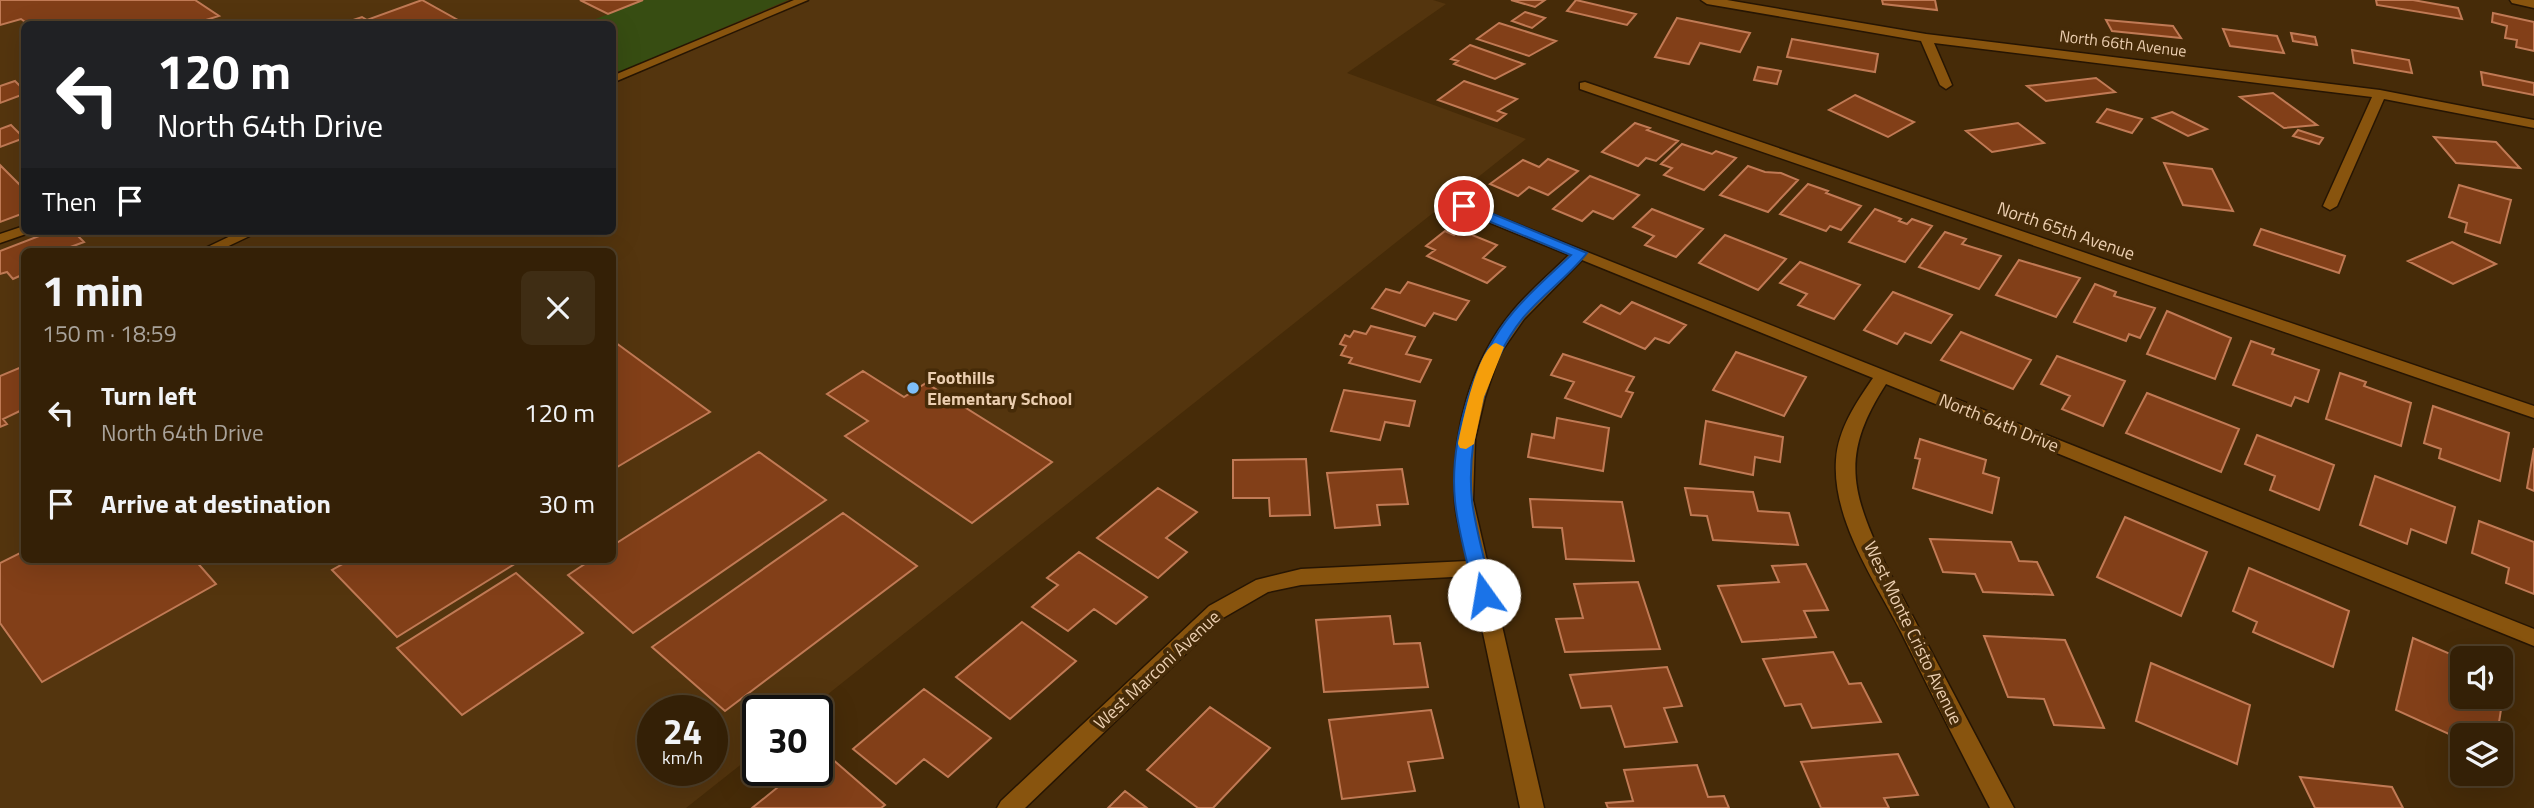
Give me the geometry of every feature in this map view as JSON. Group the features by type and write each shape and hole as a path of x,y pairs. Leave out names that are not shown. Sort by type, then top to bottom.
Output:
{"street":[{"name":"North 66th Avenue","path":"1707,0 1926,38 2380,94 2534,124"},
{"path":"2516,0 2534,4"},
{"path":"1926,38 1946,85"},
{"name":"North 65th Avenue","path":"1586,86 2534,412"},
{"path":"2330,206 2380,94"},
{"name":"North 64th Drive","path":"1464,206 2534,638"},
{"path":"1532,808 1464,500 1466,439 1476,397 1491,355 1518,315 1580,253"},
{"name":"West Monte Cristo Avenue","path":"1883,376 1858,414 1848,437 1845,472 1852,503 1874,561 2002,808"},
{"name":"West Marconi Avenue","path":"1009,808 1216,612 1263,585 1301,577 1478,568"}],"lane":[{"path":"616,78 803,0"},
{"path":"0,239 21,231"},
{"path":"212,248 240,235"}],"shaded area":[{"name":"Foothills Elementary School","path":"0,0 1433,0 1446,4 1347,73 1526,139 827,695 742,695 742,764 728,775 728,695 637,695 637,786 714,786 686,808 0,808"}],"green space":[{"path":"644,0 788,0 621,72 616,70 616,21 591,21"}],"building":[{"path":"0,0 195,0 219,16 203,21 21,19 0,25"},
{"path":"422,0 460,21 350,21 362,17 367,20"},
{"path":"580,0 643,0 608,14"},
{"path":"1511,0 1545,0 1535,7"},
{"path":"1576,0 1636,14 1627,25 1567,11"},
{"path":"1882,0 1935,0 1937,10 1883,4"},
{"path":"2376,0 2413,0 2458,8 2462,19 2377,5"},
{"path":"1525,12 1545,18 1532,28 1512,21"},
{"path":"2493,13 2534,22 2534,51 2516,47 2517,40 2505,38 2507,26 2492,22"},
{"path":"1677,18 1750,33 1740,52 1700,43 1689,64 1655,57"},
{"path":"2106,20 2173,26 2181,38 2112,31"},
{"path":"1499,23 1556,41 1529,56 1477,39"},
{"path":"2223,29 2277,36 2284,53 2230,46"},
{"path":"2291,33 2315,37 2317,45 2293,41"},
{"path":"1792,39 1878,54 1875,72 1787,57"},
{"path":"1470,45 1524,64 1495,79 1454,64 1458,61 1451,59"},
{"path":"2352,50 2409,60 2412,73 2354,63"},
{"path":"1758,67 1781,71 1777,84 1754,80"},
{"path":"2481,72 2534,83 2534,95 2483,85"},
{"path":"2096,78 2115,92 2046,101 2027,86"},
{"path":"15,81 21,87 21,95 0,103 0,86"},
{"path":"1464,81 1517,99 1498,111 1506,114 1497,121 1438,100"},
{"path":"2273,93 2317,125 2284,128 2240,97"},
{"path":"1855,95 1914,122 1888,137 1829,110"},
{"path":"2107,109 2142,119 2132,133 2097,122"},
{"path":"2172,112 2207,129 2188,136 2153,118"},
{"path":"1635,123 1678,141 1656,161 1646,158 1638,166 1602,152"},
{"path":"2018,123 2044,143 1992,152 1966,131"},
{"path":"11,125 21,135 21,139 0,147 0,129"},
{"path":"2298,130 2323,138 2319,144 2293,136"},
{"path":"2434,137 2496,142 2520,168 2456,163"},
{"path":"1682,144 1712,154 1716,151 1736,158 1704,190 1664,175 1672,168 1661,164"},
{"path":"1548,159 1578,171 1548,195 1529,187 1518,196 1490,184 1523,160 1539,167"},
{"path":"2164,163 2212,169 2233,211 2183,205"},
{"path":"0,165 21,186 21,214 0,222"},
{"path":"1748,166 1765,172 1781,173 1798,180 1768,212 1720,195"},
{"path":"1590,176 1639,195 1613,219 1593,211 1582,221 1553,209"},
{"path":"1808,184 1861,206 1841,230 1830,226 1826,231 1780,214"},
{"path":"2459,185 2511,200 2500,243 2465,232 2467,223 2449,217"},
{"path":"1652,209 1703,229 1676,257 1645,245 1654,236 1633,227"},
{"path":"1875,209 1907,224 1912,219 1932,226 1905,262 1849,242"},
{"path":"2261,229 2345,256 2339,273 2254,245"},
{"path":"1460,230 1497,245 1483,258 1505,267 1487,283 1427,256 1435,250 1426,246 1445,231 1454,235"},
{"path":"1945,232 1966,239 1962,244 2001,256 1979,289 1919,267"},
{"path":"42,235 77,235 84,242 68,248 21,248 21,275 13,279 7,272 0,274 0,251"},
{"path":"1725,235 1786,259 1758,290 1699,263"},
{"path":"2452,242 2496,264 2453,284 2408,261"},
{"path":"2019,260 2080,278 2056,317 1996,295"},
{"path":"1800,262 1860,285 1834,319 1798,305 1807,294 1780,283"},
{"path":"1408,282 1469,301 1456,320 1434,313 1425,326 1372,308 1386,289 1400,293"},
{"path":"2095,284 2116,292 2114,296 2155,308 2140,338 2129,334 2126,341 2074,322"},
{"path":"1893,292 1952,315 1931,343 1905,333 1897,344 1864,330"},
{"path":"1632,302 1686,325 1669,343 1655,338 1645,349 1584,322 1601,305 1620,314"},
{"path":"2167,311 2231,338 2215,379 2147,354"},
{"path":"1371,326 1415,337 1406,354 1431,360 1420,382 1349,363 1352,358 1341,355 1346,346 1340,344 1345,335 1350,337 1354,331 1366,334"},
{"path":"1961,332 2031,360 2013,389 1941,360"},
{"path":"2251,341 2274,349 2272,354 2319,370 2308,402 2295,397 2291,406 2233,385"},
{"path":"616,343 710,412 616,468"},
{"path":"1736,352 1806,377 1784,416 1713,390"},
{"path":"1563,354 1634,377 1626,391 1633,393 1621,417 1565,398 1574,382 1551,375"},
{"path":"2057,356 2125,381 2103,426 2062,409 2070,396 2041,384"},
{"path":"21,367 21,410 3,419 7,424 0,427 0,376"},
{"path":"863,371 904,397 926,383 1052,462 972,523 845,436 868,421 827,394"},
{"path":"2340,373 2366,382 2364,386 2411,403 2401,446 2326,419"},
{"path":"1344,390 1415,401 1409,426 1385,422 1380,440 1331,431"},
{"path":"2147,393 2239,429 2221,472 2126,433"},
{"path":"2433,406 2509,433 2500,481 2439,458 2441,449 2424,443"},
{"path":"1557,418 1609,428 1603,471 1528,457 1532,434 1554,438"},
{"path":"1706,421 1783,437 1780,462 1755,457 1753,475 1700,464"},
{"path":"2257,435 2334,465 2319,510 2270,490 2275,476 2245,464"},
{"path":"1920,439 1986,460 1983,473 1999,478 1992,513 1913,488 1920,459 1915,458"},
{"path":"2534,448 2534,491 2527,488"},
{"path":"759,452 826,500 633,633 568,575 586,563 616,563 616,543"},
{"path":"1306,459 1310,515 1270,516 1269,498 1233,498 1233,460"},
{"path":"1402,469 1408,504 1377,505 1380,525 1335,528 1327,473"},
{"path":"2375,476 2455,507 2446,543 2411,529 2407,544 2360,525"},
{"path":"1158,488 1197,512 1166,538 1187,552 1158,578 1097,538"},
{"path":"1685,488 1753,492 1758,511 1789,513 1798,545 1713,540 1707,516 1691,515"},
{"path":"1530,499 1622,502 1634,561 1566,559 1562,528 1533,527"},
{"path":"843,513 917,566 746,695 742,695 742,698 728,709 728,695 707,695 652,647"},
{"path":"2125,517 2207,552 2181,616 2097,577"},
{"path":"2479,521 2534,542 2534,594 2506,583 2509,568 2472,553"},
{"path":"1930,539 2011,542 2019,561 2037,562 2053,595 1983,592 1975,574 1943,572"},
{"path":"21,552 21,563 198,563 216,584 42,682 0,623 0,563"},
{"path":"1079,552 1147,597 1116,624 1094,609 1068,631 1032,607 1058,585 1047,578"},
{"path":"345,563 516,563 397,637 332,570"},
{"path":"1806,564 1828,610 1804,611 1816,637 1742,642 1718,586 1779,582 1772,566"},
{"path":"2249,568 2349,611 2333,667 2253,632 2257,622 2233,611"},
{"path":"516,573 583,633 462,715 397,648"},
{"path":"1638,582 1660,649 1565,652 1556,619 1583,618 1574,584"},
{"path":"1390,616 1394,644 1420,643 1428,687 1324,692 1316,620"},
{"path":"1022,622 1076,661 1010,719 956,677"},
{"path":"1984,636 2065,640 2104,728 2054,725 2044,699 2008,697"},
{"path":"2413,638 2450,654 2450,709 2501,709 2499,723 2450,723 2450,735 2396,710"},
{"path":"1833,652 1849,684 1861,683 1881,722 1812,728 1801,704 1785,706 1763,659"},
{"path":"2151,663 2250,705 2237,764 2136,721"},
{"path":"1667,667 1682,706 1664,708 1677,742 1625,747 1611,706 1581,708 1570,675"},
{"path":"924,689 991,738 948,777 924,759 896,784 853,749"},
{"path":"1210,707 1270,748 1213,808 1198,808 1147,770"},
{"path":"1431,710 1443,758 1408,762 1415,791 1342,799 1329,720"},
{"path":"1898,754 1918,795 1884,798 1889,808 1821,808 1801,762"},
{"path":"833,760 885,805 881,808 752,808 779,786 833,786"},
{"path":"1697,765 1708,797 1724,796 1729,808 1608,808 1606,803 1633,801 1624,770"},
{"path":"2300,777 2392,787 2403,808 2315,808"},
{"path":"1125,791 1147,808 1108,808"}],"slow traffic":[{"path":"1466,444 1476,397 1496,347"}],"place":[{"name":"Foothills Elementary School","path":"913,388"}],"route":[{"path":"1464,206 1580,253 1518,315 1491,355 1476,397 1466,439 1464,500 1484,595"}]}
